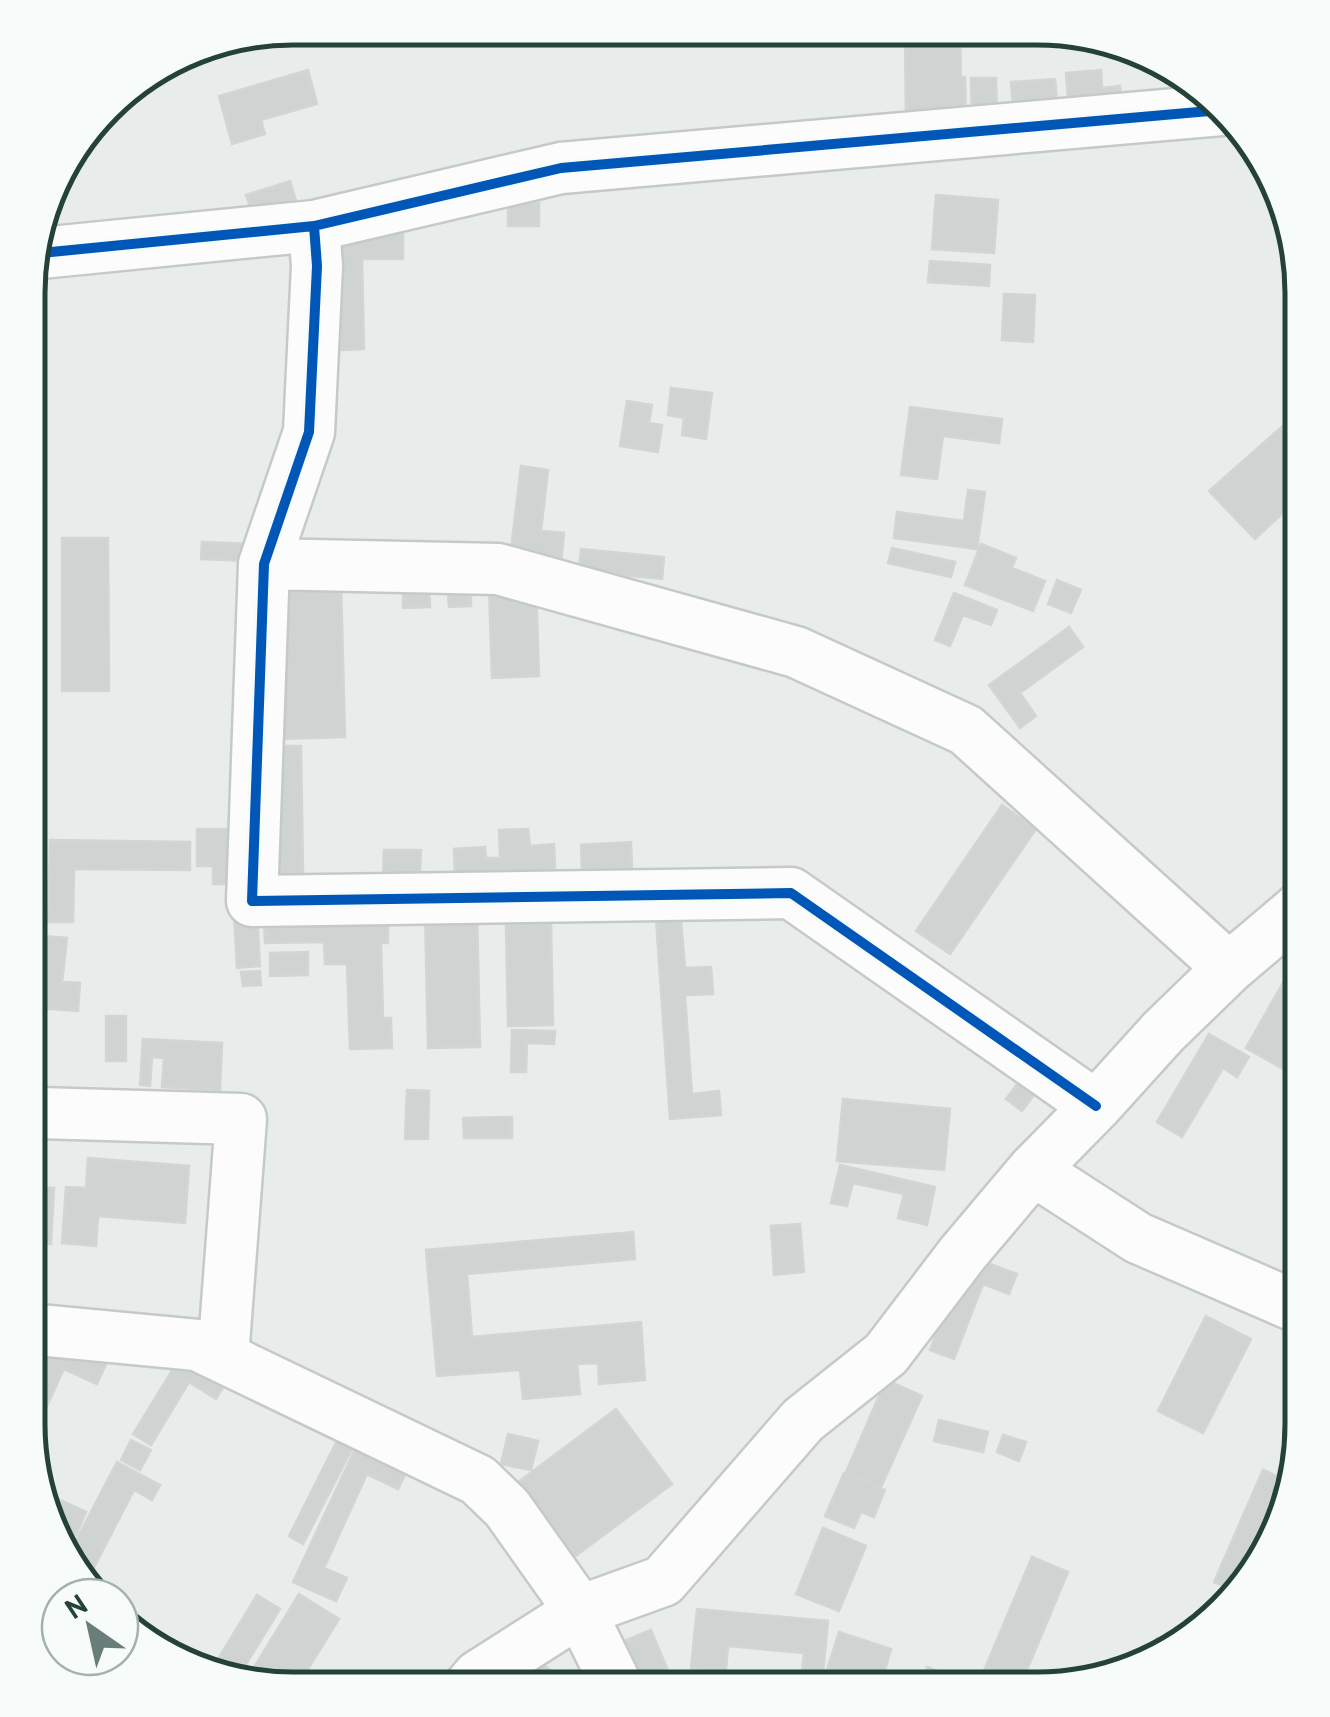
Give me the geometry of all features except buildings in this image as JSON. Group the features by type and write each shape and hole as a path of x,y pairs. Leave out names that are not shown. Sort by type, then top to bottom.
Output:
{"street":[{"path":"49,252 314,226 560,168 1205,111"},
{"path":"314,226 318,266 308,432 264,564 252,901 792,893 1096,1106"},
{"path":"264,564 498,568 796,652 966,730 1229,968"},
{"path":"486,1671 580,1610 663,1581 803,1420 886,1354 1033,1170 1163,1032 1284,921"},
{"path":"45,1113 241,1118 222,1357"},
{"path":"1033,1170 1138,1238 1284,1302"},
{"path":"45,1331 197,1345 478,1480 507,1508 580,1610 610,1671"}],"cycle path":[{"path":"49,252 314,226 561,168 1205,111"},
{"path":"314,226 317,266 309,432 264,564 252,901 791,893 1096,1106"}]}
